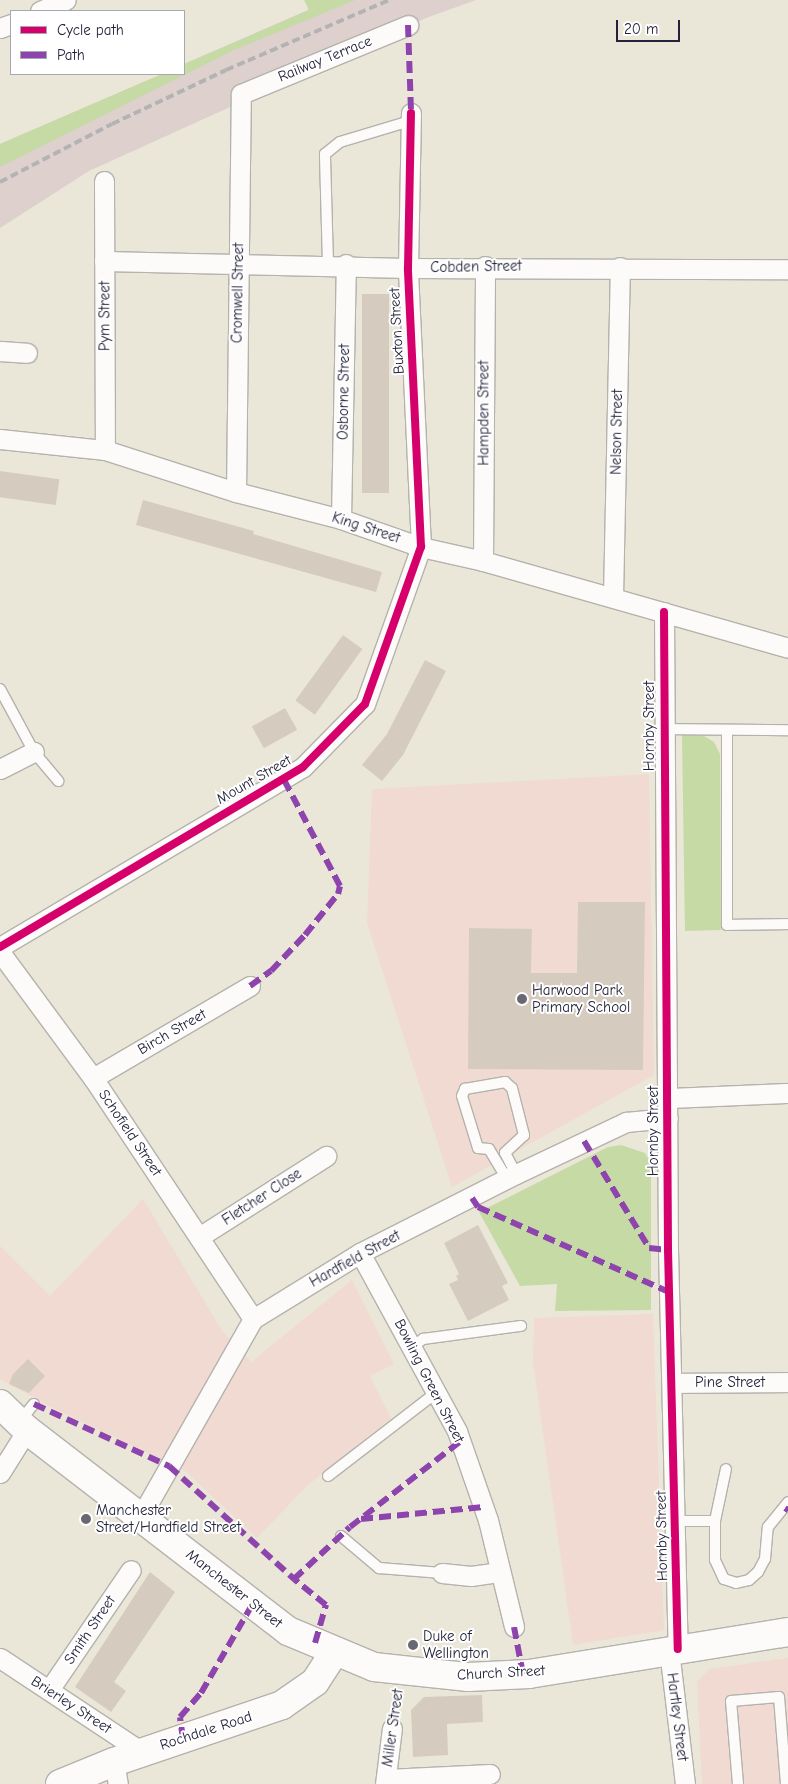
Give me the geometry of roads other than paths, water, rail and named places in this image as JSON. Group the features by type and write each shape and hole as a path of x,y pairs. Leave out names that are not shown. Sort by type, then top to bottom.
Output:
{"main road":[{"name":"Manchester Street","path":"20,1415 141,1516 288,1631 334,1653"},
{"name":"Church Street","path":"334,1653 374,1667 400,1672 468,1677 529,1674 788,1632"},
{"name":"Rochdale Road","path":"60,1784 116,1773 142,1752 282,1705 314,1682 334,1653"}],"street":[{"path":"42,10 66,0"},
{"name":"Railway Terrace","path":"240,94 408,25"},
{"name":"Cromwell Street","path":"236,492 240,94"},
{"name":"Buxton Street","path":"410,117 408,268 421,547"},
{"name":"Pym Street","path":"104,181 105,450"},
{"name":"Cobden Street","path":"104,261 337,264 408,268 485,266 788,269"},
{"name":"Osborne Street","path":"337,264 342,519"},
{"name":"Hampden Street","path":"484,560 485,266"},
{"name":"Nelson Street","path":"613,597 620,267"},
{"path":"0,351 27,353"},
{"name":"King Street","path":"0,439 105,450 236,492 342,519 421,547 484,560 788,648"},
{"name":"Mount Street","path":"0,947 304,767 365,704 421,547"},
{"name":"Hornby Street","path":"664,612 663,730 668,1118 676,1521 674,1649"},
{"path":"0,769 34,752"},
{"name":"Schofield Street","path":"0,952 93,1078 253,1319"},
{"name":"Birch Street","path":"93,1078 250,986"},
{"path":"668,1098 788,1093"},
{"name":"Hardfield Street","path":"141,1516 253,1319 360,1253 511,1176 626,1122 668,1118"},
{"name":"Fletcher Close","path":"199,1237 326,1156"},
{"name":"Bowling Green Street","path":"360,1253 458,1431 488,1520 514,1627"},
{"name":"Pine Street","path":"672,1383 788,1382"},
{"path":"0,1473 20,1415"},
{"name":"Smith Street","path":"49,1690 131,1570"},
{"path":"442,1573 471,1576 500,1572"},
{"name":"Hartley Street","path":"674,1649 683,1784"},
{"name":"Brierley Street","path":"0,1658 142,1752"},
{"name":"Miller Street","path":"386,1782 392,1728"},
{"path":"386,1782 490,1774"}],"lane":[{"path":"337,264 325,154 340,142 410,117"},
{"path":"0,689 34,752 58,781"},
{"path":"663,730 788,730"},
{"path":"727,731 727,925 788,924"},
{"path":"505,1082 512,1088 524,1135 505,1153 511,1176 489,1149 478,1148 462,1096 465,1089 505,1082"},
{"path":"412,1347 424,1339 521,1326"},
{"path":"328,1476 437,1392"},
{"path":"726,1469 715,1521 715,1560 721,1575 729,1582 749,1580 765,1559 768,1527 788,1502"},
{"path":"676,1521 715,1521"},
{"path":"341,1536 379,1568 442,1573"},
{"path":"738,1784 731,1701 779,1697 786,1784"}],"railway":[{"path":"0,182 112,124 226,70 389,0"}],"place":[{"name":"Harwood Park Primary School","path":"522,999"},
{"name":"Manchester Street/Hardfield Street","path":"86,1519"},
{"name":"Duke of Wellington","path":"413,1645"}]}
